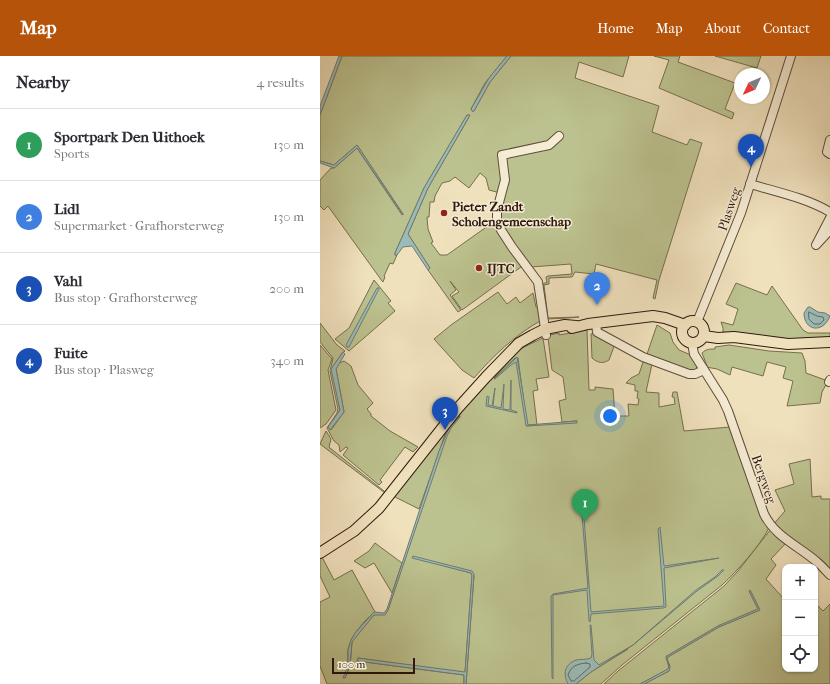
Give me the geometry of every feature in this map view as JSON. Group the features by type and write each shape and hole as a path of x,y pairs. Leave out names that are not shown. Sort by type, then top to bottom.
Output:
{"main road":[{"path":"320,553 354,531 379,508 458,408 496,366 516,348 522,347 545,332 596,323 647,318 684,328"},
{"path":"699,338 703,326 697,322 689,322 684,328 686,340 734,337 788,344 830,342"}],"street":[{"name":"Plasweg","path":"697,322 734,234 791,56"},
{"path":"545,332 538,282 516,254 501,230 496,215 505,180 502,154 549,145 559,136"},
{"path":"830,140 827,152 830,154"},
{"path":"750,184 793,196 830,212"},
{"path":"830,218 816,245 830,230"},
{"path":"596,323 598,332 643,357 689,374 695,374 702,366"},
{"name":"Bergweg","path":"699,338 693,351 723,400 728,411 762,509 768,522 771,527 781,536 818,562 830,575"}],"green space":[{"path":"342,56 507,56 485,83 471,109 474,111 490,82 511,56 629,56 623,77 579,62 575,78 659,106 652,132 687,145 690,139 702,143 659,280 655,299 653,298 657,280 596,264 594,274 575,272 572,277 549,278 549,284 544,285 548,318 579,317 546,319 541,288 544,283 547,283 546,277 572,274 571,264 531,267 506,234 502,227 499,214 500,205 505,190 505,162 509,155 551,145 557,142 562,135 559,134 555,139 541,145 500,154 503,176 500,193 489,190 486,178 480,173 469,188 455,177 450,181 442,183 435,196 434,202 430,202 429,217 427,217 428,229 433,242 431,243 440,255 447,255 492,223 492,220 496,223 510,247 527,269 525,270 521,267 462,310 452,296 459,292 450,281 456,290 450,295 461,310 458,312 428,270 430,268 408,234 428,188 469,115 467,115 424,188 395,253 395,255 397,255 393,264 390,263 383,282 328,206 324,210 320,206 320,180 331,168 334,168 357,148 402,215 403,214 357,145 334,165 320,161 320,115"},
{"path":"654,56 680,56 678,62 734,83 725,109 734,113 732,119 659,88 669,60"},
{"path":"715,56 761,56 757,68"},
{"path":"374,280 391,301 388,303 395,311 349,351 335,339 349,328"},
{"path":"736,283 767,295 772,286 803,330 808,333 830,333 830,339 790,341 723,332 721,322 733,325 738,309 726,304"},
{"path":"498,292 507,304 516,297 520,303 533,293 536,307 540,307 540,321 521,333 504,347 474,378 462,370 434,339 451,325"},
{"path":"320,323 337,345 345,351 332,368 340,410 328,427 331,430 344,412 336,369 339,363 344,361 351,366 358,385 373,403 367,409 371,416 390,431 418,447 413,452 405,447 380,480 382,482 379,485 343,455 348,448 346,447 340,452 339,445 334,441 327,428 338,409 330,371 333,358 320,342"},
{"path":"657,325 670,333 673,342 679,350 691,355 697,366 696,370 693,372 646,357"},
{"path":"587,330 589,390 595,390 595,387 613,389 615,416 629,416 628,404 638,405 638,391 635,391 635,385 626,383 631,378 639,374 644,362 652,364 646,392 659,393 659,407 675,404 674,397 672,397 673,392 677,392 684,431 730,427 769,528 760,543 748,558 722,585 622,665 601,684 576,684 591,672 628,649 598,666 573,684 466,684 474,576 472,573 412,557 471,573 472,575 465,673 358,658 357,661 464,675 464,684 327,684 320,666 320,602 330,597 320,576 320,558 322,557 334,580 352,570 375,612 367,619 355,634 349,645 348,666 344,677 345,678 350,667 352,642 355,636 374,615 383,614 388,610 446,432 419,509 393,496 446,427 515,353 543,338 549,377 536,379 538,390 533,391 537,425 577,421 562,422 559,401 566,399 563,377 552,370 548,338 550,335 559,333 559,335","holes":["515,358 518,358 527,425 537,425 527,426 517,359 494,378"]},
{"path":"596,333 615,344 609,360 605,362 598,362 592,358 591,334"},
{"path":"320,345 332,359 328,370 336,410 326,424 320,428"},
{"path":"729,345 769,351 802,353 805,361 806,373 828,381 822,392 820,403 787,406 793,381 783,378 786,367 767,362 763,376 732,367 730,375 717,369 706,367 707,366 702,353 710,349 715,349 715,347"},
{"path":"326,431 331,439 329,447 385,493 320,444"},
{"path":"810,459 812,497 821,496 821,499 830,499 830,571 772,526 785,511 775,490 794,484 789,464"},
{"path":"771,529 786,543 771,559 776,565 766,579 782,597 782,672 818,672 818,606 823,611 830,604 830,684 644,684 669,671 670,666 667,659 668,657 719,627 760,610 750,590 749,591 758,609 718,626 666,656 669,668 665,671 640,684 604,684 618,671 724,586 738,571"},
{"path":"375,543 402,563 392,593 374,563 365,568 354,561 369,551"}],"water":[{"path":"339,56 342,56 320,115 320,106"},
{"path":"507,56 511,56 490,82 474,111 472,111 471,109 489,78"},
{"path":"467,115 470,115 428,188 408,234 430,268 428,270 412,246 403,247 397,255 395,255 395,253 424,188"},
{"path":"357,145 403,215 357,148 334,168 320,163 320,161 334,165"},
{"path":"377,288 379,289 349,347 347,347 346,345"},
{"path":"808,307 830,316 823,326 814,328 807,324 804,313"},
{"path":"343,352 345,354 336,369 344,412 330,430 328,427 340,410 331,369"},
{"path":"517,357 528,425 577,421 577,423 526,426 516,362 494,379"},
{"path":"511,380 511,410 517,413 486,406 487,396 489,397 488,405 492,406 495,388 493,406 501,408 504,384 503,409 510,410"},
{"path":"460,416 447,436 388,610 385,615 374,615 352,642 350,665 345,678 343,678 348,665 348,650 355,633 374,612 384,613 387,609 439,451 449,428"},
{"path":"580,490 582,490 591,612 664,606 658,529 660,527 664,566 719,558 664,568 666,607 663,608 591,614 590,622 587,590 553,595 553,679 551,596 553,594 588,588"},
{"path":"413,556 472,571 474,574 466,684 464,684 464,675 357,661 358,658 465,672 472,575 471,573 412,558"},
{"path":"724,570 718,576 697,591 633,645 696,590"},
{"path":"750,590 760,610 719,627 668,657 667,659 670,668 669,671 644,684 640,684 668,669 669,666 666,658 667,656 718,626 758,609 749,591"},
{"path":"590,625 594,660 599,665 633,645 591,672 576,684 568,684 565,673 569,664 576,660 591,658"}],"place":[{"name":"Fuite","path":"751,167"},
{"name":"Pieter Zandt Scholengemeenschap","path":"444,213"},
{"name":"IJTC","path":"479,268"},
{"name":"Lidl","path":"597,305"},
{"name":"Vahl","path":"445,430"},
{"name":"Sportpark Den Uithoek","path":"585,522"}]}
